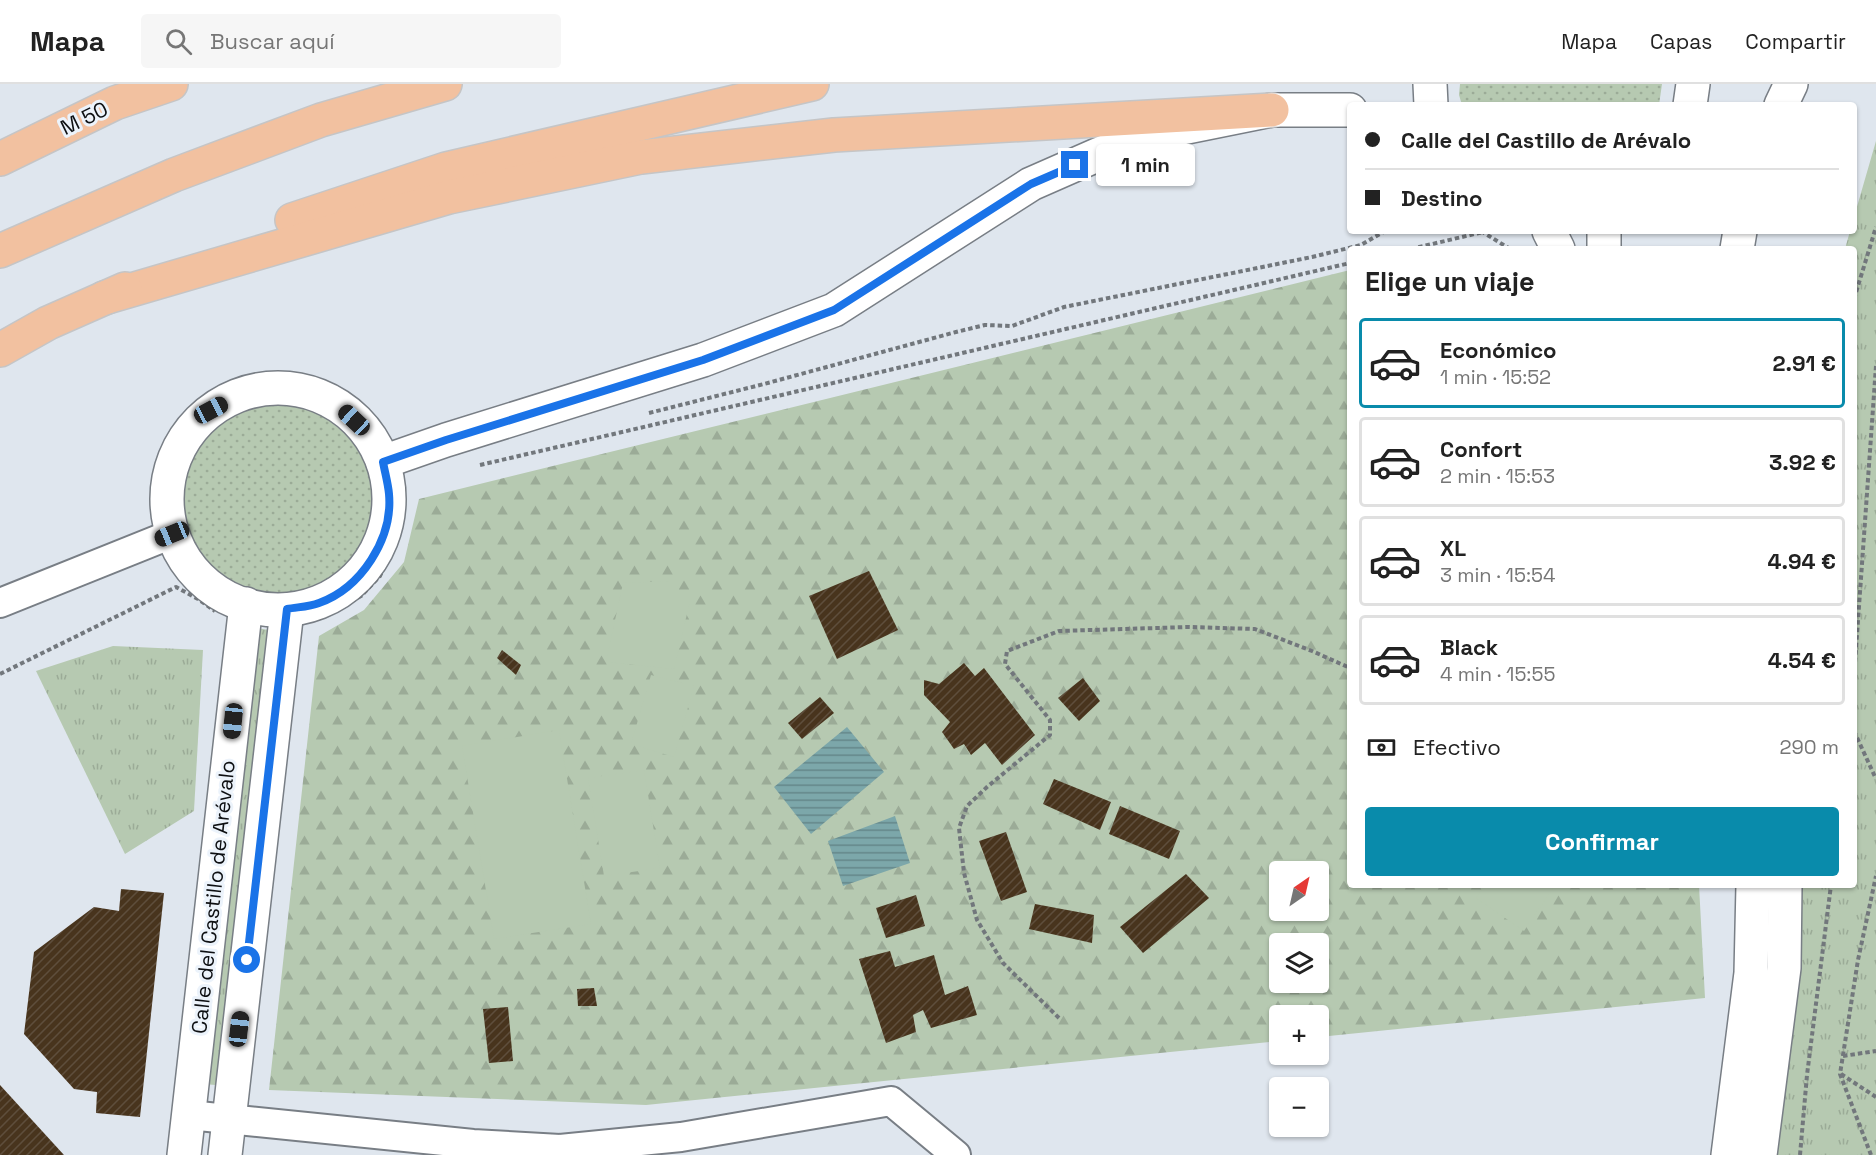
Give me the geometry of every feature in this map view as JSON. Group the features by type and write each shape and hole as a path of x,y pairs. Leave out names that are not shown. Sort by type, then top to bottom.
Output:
{"highway":[{"name":"M 50","path":"0,159 115,104 171,84"},
{"path":"0,251 174,175 321,120 445,84"},
{"path":"0,350 48,323 271,227 446,169 812,84"},
{"path":"104,298 449,197 641,157 834,135 1272,110"}],"street":[{"path":"1430,84 1431,102"},
{"path":"1690,102 1693,84"},
{"path":"1782,102 1791,84"},
{"path":"383,462 457,436 703,360 834,310 1031,184 1147,135 1272,110 1347,110"},
{"path":"276,388 310,393 342,408 367,432 383,462 390,496 386,529 372,560 349,586 298,616 265,610 233,610 188,565 172,534 167,500 172,465 187,435 211,410 242,394 276,388"},
{"path":"0,603 172,534"},
{"name":"Calle del Castillo de Arévalo","path":"184,1155 233,610"},
{"name":"Calle del Castillo de Arévalo","path":"225,1155 298,616"},
{"path":"1728,1155 1751,973 1753,888"},
{"path":"1760,1155 1784,968 1785,888"},
{"path":"189,1115 473,1144 560,1149 682,1146 891,1101 956,1155"}],"path":[{"path":"1857,289 1876,227"},
{"path":"1357,246 1380,234"},
{"path":"1424,246 1474,234"},
{"path":"1485,234 1505,246"},
{"path":"639,415 956,332 984,326 1012,326 1064,307 1347,248"},
{"path":"476,466 1347,264"},
{"path":"1857,635 1876,366"},
{"path":"298,616 361,596 380,576 402,518 403,487 413,484"},
{"path":"0,674 176,587 198,599 233,610"},
{"path":"1059,1018 1003,963 976,920 964,873 958,828 968,806 987,787 1050,735 1050,720 1005,664 1007,651 1059,632 1188,627 1255,629 1347,667"},
{"path":"1857,738 1876,779"},
{"path":"1871,1155 1840,1074 1858,960 1876,876"},
{"path":"1800,1155 1807,1075 1831,888"},
{"path":"1844,1056 1876,1051"},
{"path":"1840,1074 1876,1097"}],"green space":[{"path":"1460,84 1662,84 1659,102 1461,102"},
{"path":"1876,141 1876,1155 1773,1155 1803,888 1857,888 1857,246 1846,246 1849,234 1857,234 1857,207"},
{"path":"1347,271 1347,888 1699,888 1705,998 1329,1036 1329,1005 1269,1005 1269,1042 646,1105 269,1090 319,636 364,610 404,562 419,499"},
{"path":"276,402 313,409 330,418 345,430 357,445 366,462 373,499 366,536 357,553 345,568 330,580 313,589 276,596 239,589 222,580 207,568 195,553 186,536 179,499 186,462 195,445 207,430 222,418 239,409"},
{"path":"670,581 690,601 674,669 606,662 623,583"},
{"path":"256,628 269,630 216,1085 202,1084"},
{"path":"113,646 203,650 194,811 125,854 36,671"},
{"path":"651,675 694,686 674,757 631,744"},
{"path":"559,730 591,924 494,939 462,746"},
{"path":"644,770 660,868 604,876 588,778"},
{"path":"1483,888 1553,888 1524,931 1476,898"}],"water":[{"path":"847,727 884,772 811,834 774,787"},
{"path":"895,816 910,863 843,886 828,841"}],"building":[{"path":"869,571 898,630 837,659 809,596"},
{"path":"502,650 521,665 516,675 497,658"},
{"path":"964,663 975,676 984,668 1035,735 1002,765 985,743 971,755 964,744 954,749 942,732 950,722 924,695 924,680 939,684"},
{"path":"1083,678 1100,701 1079,721 1058,698"},
{"path":"820,697 834,713 802,739 788,723"},
{"path":"1054,779 1111,802 1100,830 1043,804"},
{"path":"1120,806 1180,831 1169,859 1109,834"},
{"path":"1006,832 1027,892 1001,901 979,841"},
{"path":"1186,874 1209,898 1143,953 1120,927"},
{"path":"121,889 164,893 140,1117 96,1113 97,1092 74,1089 24,1034 34,952 94,907 119,911"},
{"path":"916,895 925,926 886,938 876,908"},
{"path":"1035,904 1094,915 1092,943 1029,929"},
{"path":"890,951 895,967 934,955 945,995 968,986 977,1015 931,1028 923,1010 913,1015 916,1032 886,1043 859,959"},
{"path":"594,988 597,1006 578,1006 577,989"},
{"path":"508,1007 513,1061 489,1063 483,1009"},
{"path":"0,1085 64,1155 0,1155"}],"route":[{"path":"247,960 287,609 320,603 349,586 372,560 386,529 390,496 383,462 446,440 703,360 834,310 1031,184 1075,165"}]}
